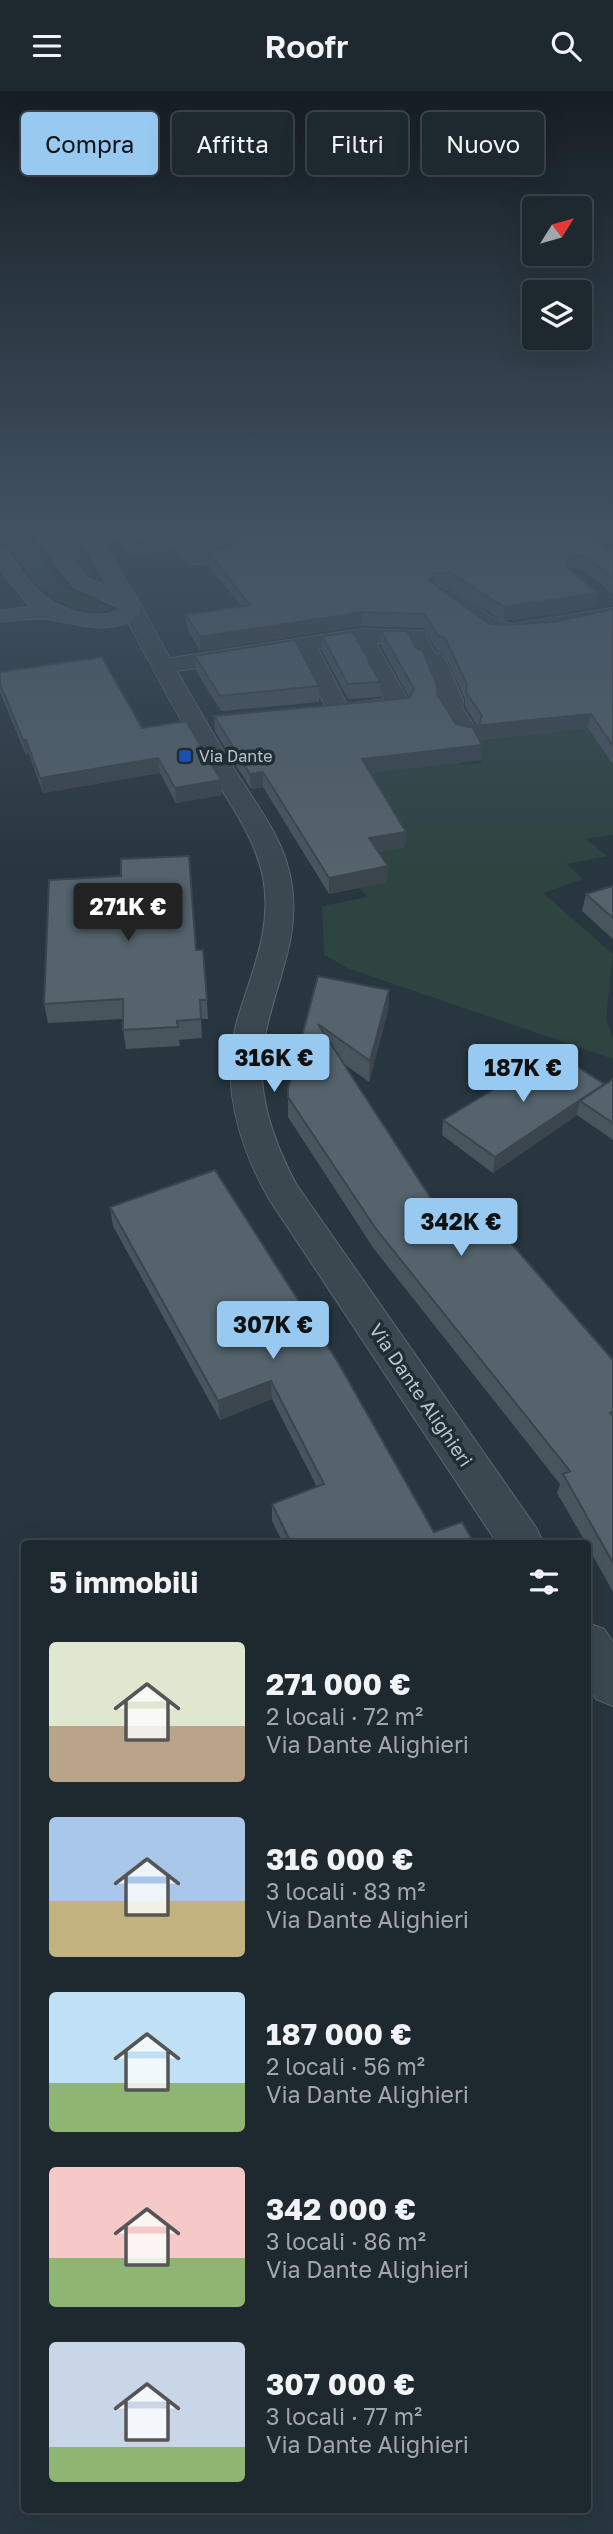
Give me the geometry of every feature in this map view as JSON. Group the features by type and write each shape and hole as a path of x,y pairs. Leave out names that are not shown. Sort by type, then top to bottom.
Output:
{"street":[{"name":"Via Dante Alighieri","path":"152,645 164,666 208,721 277,874 282,912 276,955 248,1043 246,1072 250,1111 266,1160 282,1190 520,1540"},
{"path":"164,666 298,645"},
{"path":"305,645 338,710"},
{"path":"312,713 399,705 366,645"},
{"path":"420,645 425,656 434,659 452,700 450,707 466,732"},
{"path":"591,1650 613,1683"}],"green space":[{"path":"588,728 613,765 613,835 586,839 607,856 567,864 583,879 543,893 613,954 606,1019 613,1040 613,1059 350,969 324,955 322,906 368,897 359,888 369,854 407,846 382,813 362,775 450,746 461,765 482,763 467,736"}],"building":[{"path":"264,645 298,645 319,686 220,696 195,656"},
{"path":"327,645 360,645 380,682 348,684"},
{"path":"389,645 414,645 423,651 437,686 437,694 456,724 468,727 479,724 482,716 466,692 467,684 448,645 613,645 613,746 591,714 472,726 482,745 362,759 406,832 369,838 388,866 329,878 263,772 250,774 214,716 409,698 414,689"},
{"path":"102,657 142,728 186,721 221,780 175,788 158,758 40,778 0,684 0,672"},
{"path":"189,856 196,950 203,950 207,1000 200,1000 201,1019 177,1021 178,1027 123,1030 123,999 44,1004 49,880 121,876 121,859"},
{"path":"613,886 613,918 586,894"},
{"path":"318,976 389,990 370,1061 318,1024 454,1234 489,1218 613,1360 613,1411 610,1413 613,1416 613,1563 563,1474 570,1471 376,1229 288,1097"},
{"path":"555,1052 604,1084 495,1157 443,1120"},
{"path":"613,1079 613,1123 580,1101"},
{"path":"215,1170 339,1364 434,1532 462,1522 472,1540 290,1540 272,1504 324,1484 271,1381 218,1401 110,1207"}],"place":[{"name":"Via Dante","path":"185,756"}]}
